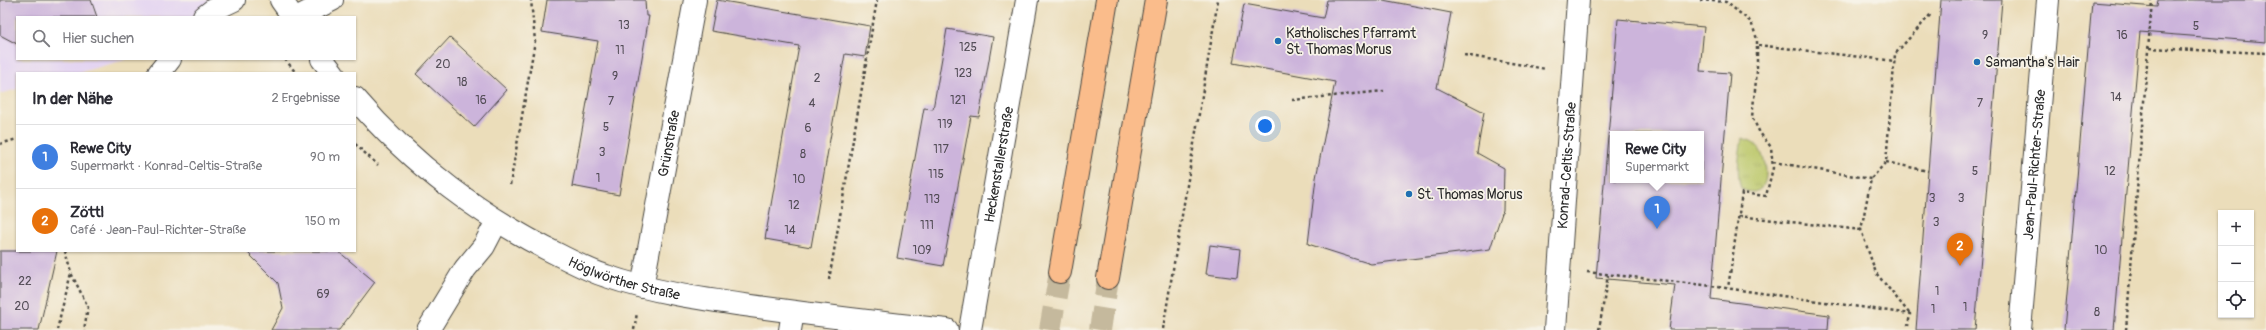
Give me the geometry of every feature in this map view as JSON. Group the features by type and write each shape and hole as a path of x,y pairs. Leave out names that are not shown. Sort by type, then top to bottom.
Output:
{"highway":[{"path":"1060,272 1107,0"},
{"path":"1108,278 1156,0"}],"street":[{"path":"205,16 213,10 234,0"},
{"path":"281,0 292,16"},
{"path":"300,16 332,0"},
{"name":"Grünstraße","path":"642,287 695,0"},
{"name":"Heckenstallerstraße","path":"970,330 1027,0"},
{"name":"Konrad-Celtis-Straße","path":"1555,330 1578,0"},
{"name":"Jean-Paul-Richter-Straße","path":"2020,330 2048,0"},
{"path":"160,72 169,60"},
{"path":"323,60 332,72"},
{"name":"Höglwörther Straße","path":"356,99 395,141 429,170 497,221 533,242 604,276 642,287 703,299 791,321 947,330"},
{"path":"428,330 465,269 484,246 497,221"}],"path":[{"path":"510,185 535,41 531,0"},
{"path":"829,280 876,0"},
{"path":"1163,329 1218,0"},
{"path":"1700,0 1726,2 1751,22 1758,44 1752,117 1760,133 1771,148 1773,162 1770,185 1766,196 1742,193 1728,288"},
{"path":"2126,330 2152,0"},
{"path":"1908,326 1910,314 1876,273 1861,230 1871,179 1886,162 1895,54 1932,13"},
{"path":"1758,44 1895,61"},
{"path":"2149,48 2266,53"},
{"path":"1464,55 1573,74"},
{"path":"286,60 295,72"},
{"path":"1292,100 1384,91"},
{"path":"0,144 16,139"},
{"path":"1773,162 1871,179"},
{"path":"1886,162 1928,171"},
{"path":"1739,216 1861,230"},
{"path":"65,252 71,273 88,307 84,330"},
{"path":"1560,270 1728,288 1910,314"},
{"path":"57,330 71,273"},
{"path":"1600,330 1608,275"}],"shaded area":[{"path":"0,0 214,0 193,16 16,16 16,60 124,60 81,72 16,72 16,89 0,94"}],"green space":[{"path":"1742,138 1755,143 1761,152 1765,165 1766,172 1763,185 1759,190 1753,192 1741,189 1739,183 1738,164"}],"building":[{"path":"0,0 91,0 97,16 16,16 16,43 0,35"},
{"path":"547,0 645,0 646,16 649,16 619,195 572,186 598,41 542,32"},
{"path":"717,0 870,26 865,57 845,54 811,247 765,239 799,46 711,31"},
{"path":"1327,0 1383,0 1451,13 1437,88 1484,112 1477,153 1504,168 1503,210 1490,249 1371,264 1308,244 1316,178 1335,82 1233,63 1244,4 1323,18"},
{"path":"1941,0 2002,0 1975,330 1916,330"},
{"path":"2158,0 2266,0 2266,42 2140,32 2114,330 2064,330 2092,2 2157,7"},
{"path":"1618,19 1704,27 1700,71 1730,73 1711,299 1829,315 1828,330 1669,330 1675,285 1596,278"},
{"path":"947,29 993,37 979,117 971,116 943,266 897,258 924,108 933,109"},
{"path":"450,37 507,90 474,127 416,74"},
{"path":"1210,245 1240,249 1237,278 1206,274"},
{"path":"0,251 57,252 39,330 0,330"},
{"path":"247,252 339,252 375,282 339,330 271,330 283,308 278,283"}],"tunnel":[{"path":"1050,330 1060,272"},
{"path":"1100,330 1108,278"}],"place":[{"name":"Katholisches Pfarramt St. Thomas Morus","path":"1278,41"},
{"name":"Samantha's Hair","path":"1977,62"},
{"name":"St. Thomas Morus","path":"1409,194"},
{"name":"Rewe City","path":"1657,229"},
{"name":"Zöttl","path":"1960,266"}]}
